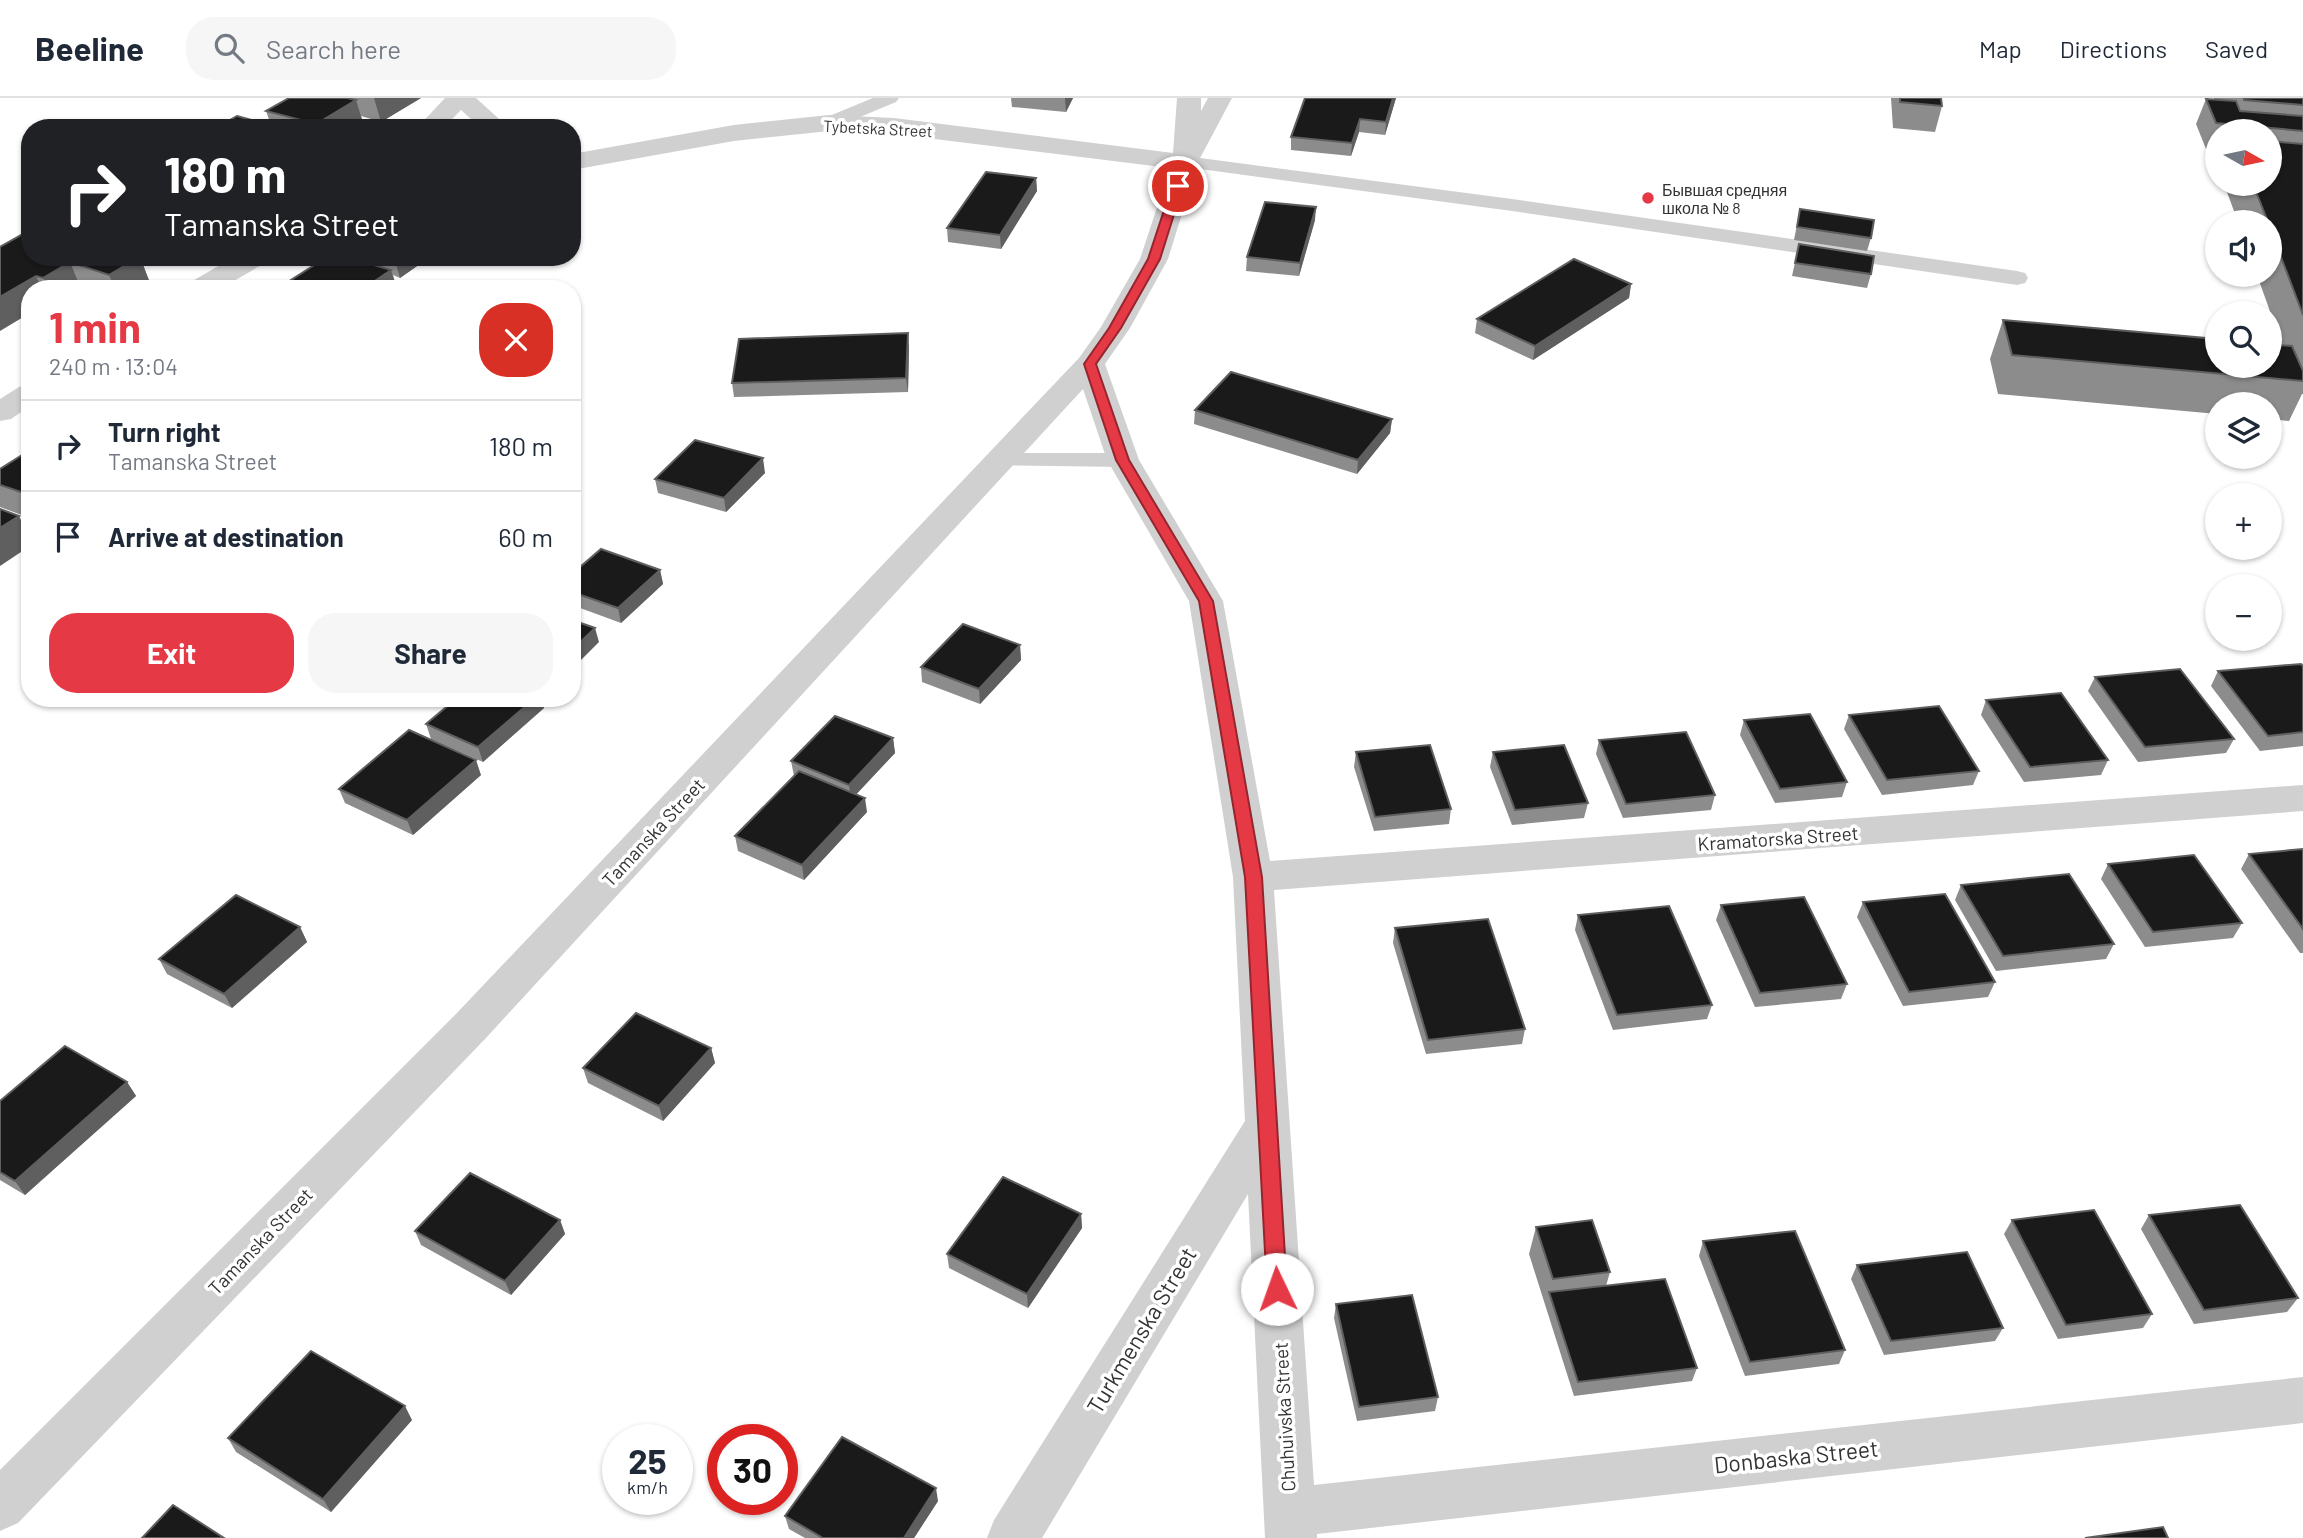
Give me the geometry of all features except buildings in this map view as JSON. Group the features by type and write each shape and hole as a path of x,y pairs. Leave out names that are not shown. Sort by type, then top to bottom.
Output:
{"street":[{"path":"438,119 460,98 486,119"},
{"path":"1185,162 1189,98"},
{"name":"Tamanska Street","path":"0,1506 470,1027 1090,364 1115,328 1154,259 1185,162 1220,98"},
{"name":"Tybetska Street","path":"581,160 734,133 829,123 894,126 1185,162"},
{"path":"581,144 639,150"},
{"path":"215,280 239,266"},
{"name":"Chuhuivska Street","path":"1090,364 1123,460 1206,601 1253,877 1290,1525"},
{"path":"0,412 21,399"},
{"name":"Kramatorska Street","path":"1253,877 2303,799"},
{"name":"Turkmenska Street","path":"1013,1538 1268,1122"},
{"name":"Donbaska Street","path":"1290,1525 2303,1400"}],"lane":[{"path":"829,123 889,98"},
{"path":"1185,162 1512,205 2017,278"},
{"path":"1000,460 1123,460"}],"place":[{"name":"Бывшая средняя школа № 8","path":"1648,198"}],"route":[{"path":"1178,186 1154,259 1115,328 1090,364 1123,460 1206,601 1253,877 1277,1289"}]}
